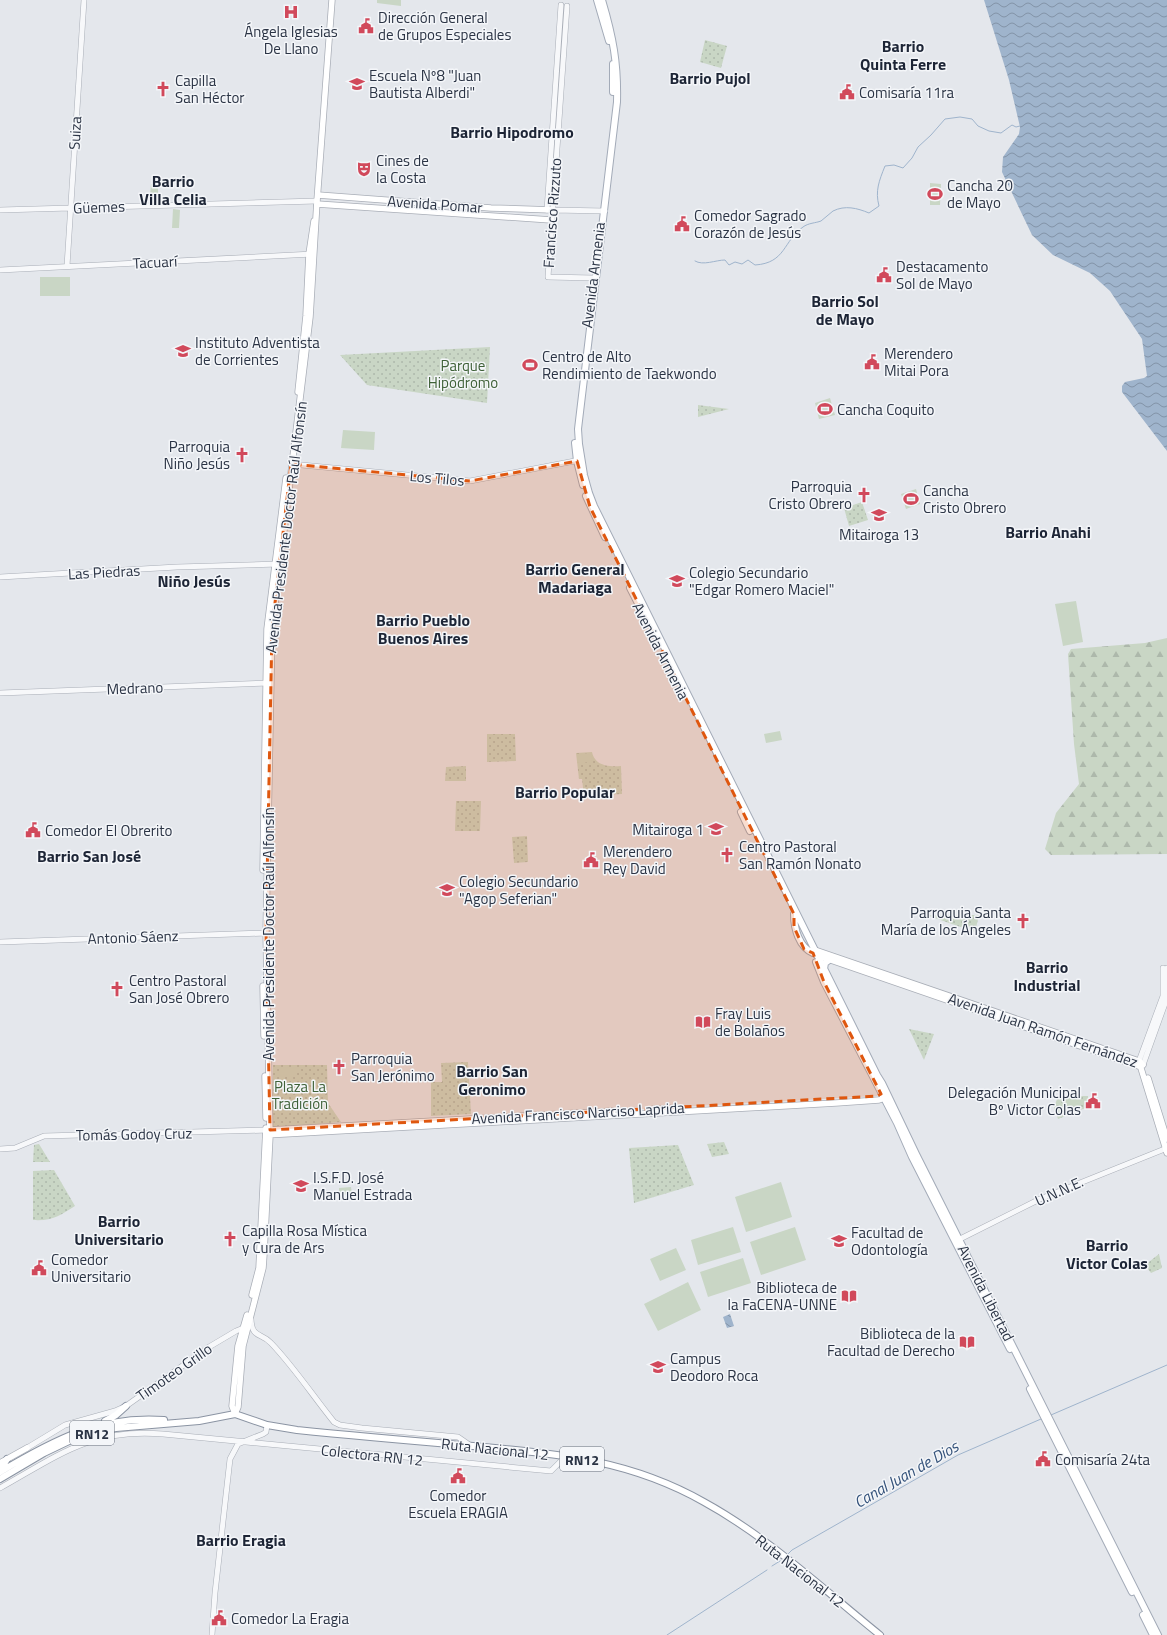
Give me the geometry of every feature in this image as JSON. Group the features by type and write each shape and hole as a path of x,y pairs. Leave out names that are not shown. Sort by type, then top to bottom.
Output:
{"main road":[{"name":"Avenida Presidente Doctor Raúl Alfonsín","path":"277,564 307,353 312,228 316,215 332,0"},
{"name":"Avenida Armenia","path":"597,0 610,45 614,75 603,211"},
{"name":"Avenida Armenia","path":"602,0 614,44 618,75 617,102 575,421 580,476 590,507 746,822 794,914 794,927 804,948 815,953"},
{"name":"Avenida Pomar","path":"317,200 550,210"},
{"name":"Avenida Pomar","path":"317,200 462,214 552,220"},
{"path":"462,214 469,212 482,213"},
{"name":"Avenida Presidente Doctor Raúl Alfonsín","path":"235,1414 232,1406 238,1346 251,1314 263,1268 268,1133 264,932 266,700 277,564 298,394 312,254"},
{"name":"Avenida Armenia","path":"579,461 594,506 815,953"},
{"name":"Avenida Presidente Doctor Raúl Alfonsín","path":"264,932 268,684"},
{"name":"Avenida Juan Ramón Fernández","path":"815,953 829,960 1141,1065"},
{"name":"Avenida Juan Ramón Fernández","path":"815,953 892,978 1141,1065"},
{"name":"Avenida Libertad","path":"815,953 884,1096"},
{"name":"Avenida Libertad","path":"815,953 824,982 884,1096 1153,1635"},
{"path":"824,969 825,963 829,960"},
{"path":"1141,1065 1167,1139"},
{"path":"1141,1065 1166,1149"},
{"name":"Avenida Francisco Narciso Laprida","path":"268,1133 884,1096"},
{"name":"Avenida Presidente Doctor Raúl Alfonsín","path":"235,1414 238,1407 246,1327 259,1268 268,1133"},
{"name":"Avenida Libertad","path":"957,1241 1158,1635"},
{"path":"96,1426 110,1419 126,1406"},
{"name":"Ruta Nacional 12","path":"0,1479 44,1453 82,1436 116,1428 199,1420 235,1414 267,1425 297,1430 471,1446 594,1460 639,1473 703,1502 761,1539 880,1635"},
{"name":"Ruta Nacional 12","path":"0,1472 51,1444 96,1426 107,1423 144,1419 179,1422"},
{"path":"0,1462 27,1448"},
{"path":"0,1472 7,1459"}],"street":[{"name":"Suiza","path":"67,266 84,0"},
{"name":"Francisco Rizzuto","path":"564,6 550,210 552,220 548,277 595,277"},
{"name":"Güemes","path":"0,210 317,200"},
{"path":"550,210 603,211"},
{"name":"Tacuarí","path":"0,270 312,254"},
{"name":"Los Tilos","path":"291,464 470,481 579,461"},
{"name":"Las Piedras","path":"0,577 277,564"},
{"name":"Medrano","path":"0,693 268,684"},
{"name":"Antonio Sáenz","path":"0,942 264,932"},
{"path":"1141,1065 1167,998 1165,968"},
{"name":"Tomás Godoy Cruz","path":"0,1149 14,1148 44,1136 268,1133"},
{"name":"U.N.N.E.","path":"957,1241 1040,1199 1166,1149"},
{"path":"251,1314 252,1330 258,1336"},
{"name":"Timoteo Grillo","path":"27,1448 58,1428 72,1422 115,1411 126,1406 186,1362 246,1327"},
{"path":"246,1334 258,1336 270,1342 334,1422 340,1425 458,1437 471,1446"},
{"path":"212,1635 215,1593 230,1459 235,1448 241,1442 263,1434 266,1432 267,1425"},
{"name":"Colectora RN 12","path":"0,1488 68,1449 90,1441 118,1434 150,1433 551,1471 566,1456"}],"highlighted area":[{"path":"577,461 590,507 794,914 794,927 804,949 813,953 824,982 881,1094 877,1096 270,1130 266,933 272,629 291,464 470,481"}],"green space":[{"path":"377,0 401,0 401,6 377,3"},
{"path":"705,40 727,46 721,68 700,62"},
{"name":"Cancha 20 de Mayo","path":"930,183 941,184 940,205 930,205"},
{"path":"151,184 158,185 158,197 150,196"},
{"path":"173,209 180,210 179,228 172,228"},
{"path":"40,277 70,277 70,296 40,296"},
{"name":"Parque Hipódromo","path":"490,347 487,403 367,385 340,355"},
{"name":"Cancha Coquito","path":"830,398 835,415 819,419 815,403"},
{"path":"698,405 729,409 698,417"},
{"path":"343,430 375,432 374,450 341,448"},
{"name":"Cancha Cristo Obrero","path":"916,489 920,504 906,509 901,494"},
{"path":"862,502 868,520 849,526 844,508"},
{"path":"1076,601 1083,642 1063,646 1055,604"},
{"path":"1167,638 1167,854 1051,855 1045,849 1056,813 1079,784 1074,744 1068,654 1071,649 1145,643"},
{"path":"780,731 782,740 766,743 764,734"},
{"path":"487,734 515,734 516,761 487,762"},
{"path":"592,752 596,760 603,765 621,766 622,794 584,796 582,779 579,779 576,753"},
{"path":"591,753 592,762 577,763 577,754"},
{"path":"466,766 466,781 445,781 446,767"},
{"path":"456,801 481,801 480,831 455,831"},
{"path":"527,836 528,862 514,863 512,837"},
{"path":"926,915 979,915 975,932"},
{"path":"909,1029 934,1034 924,1060"},
{"path":"468,1062 471,1114 431,1116 431,1082 442,1082 441,1063"},
{"name":"Plaza La Tradición","path":"273,1065 327,1065 328,1103 341,1122 273,1128"},
{"path":"279,1067 295,1067 295,1077 279,1077"},
{"path":"1058,1096 1088,1096 1088,1107 1058,1119 1054,1108"},
{"path":"1065,1097 1080,1097 1080,1106 1065,1106"},
{"path":"724,1142 729,1154 712,1157 707,1144"},
{"path":"39,1144 50,1162 33,1162 34,1145"},
{"path":"678,1145 694,1185 634,1203 629,1148"},
{"path":"54,1170 75,1206 51,1219 33,1220 33,1171"},
{"path":"781,1182 792,1217 746,1232 735,1197"},
{"path":"351,1187 352,1194 339,1195 339,1188"},
{"path":"733,1227 741,1252 698,1265 691,1240"},
{"path":"795,1227 806,1260 761,1275 750,1242"},
{"path":"676,1248 686,1270 660,1281 650,1259"},
{"path":"1159,1254 1162,1268 1151,1273 1145,1265"},
{"path":"743,1258 751,1283 708,1297 700,1272"},
{"path":"688,1282 701,1310 658,1331 644,1304"}],"water":[{"path":"984,0 1167,0 1167,451 1122,392 1122,386 1125,382 1147,376 1142,339 1110,291 1090,273 1053,255 1032,235 1002,172 1003,157 1019,134 1020,127 1009,80"},
{"path":"730,1314 734,1326 727,1328 723,1317"}],"waterway":[{"path":"695,261 706,263 725,260 729,265 735,262 742,264 748,260 755,265 765,263 779,256 791,239 803,227 821,221 833,211 842,208 851,208 869,213 879,206 877,196 878,186 885,166 894,165 903,168 912,158 918,147 945,119 960,117 972,119 978,126 989,131 1001,133 1012,125 1016,127 1020,126"},
{"name":"Canal Juan de Dios","path":"1051,1415 1167,1365"},
{"name":"Canal Juan de Dios","path":"787,1555 792,1550 958,1455 1041,1419"},
{"name":"Canal Juan de Dios","path":"772,1566 780,1561"},
{"name":"Canal Juan de Dios","path":"667,1635 767,1570"}],"place":[{"name":"Ángela Iglesias De Llano","path":"291,12"},
{"name":"Dirección General de Grupos Especiales","path":"366,26"},
{"name":"Escuela Nº8 \"Juan Bautista Alberdi\"","path":"357,84"},
{"name":"Capilla San Héctor","path":"163,89"},
{"name":"Comisaría 11ra","path":"847,92"},
{"name":"Cines de la Costa","path":"364,169"},
{"name":"Cancha 20 de Mayo","path":"935,194"},
{"name":"Comedor Sagrado Corazón de Jesús","path":"682,224"},
{"name":"Destacamento Sol de Mayo","path":"884,275"},
{"name":"Instituto Adventista de Corrientes","path":"183,351"},
{"name":"Merendero Mitai Pora","path":"872,362"},
{"name":"Centro de Alto Rendimiento de Taekwondo","path":"530,365"},
{"name":"Cancha Coquito","path":"825,409"},
{"name":"Parroquia Niño Jesús","path":"242,455"},
{"name":"Parroquia Cristo Obrero","path":"864,495"},
{"name":"Cancha Cristo Obrero","path":"911,499"},
{"name":"Mitairoga 13","path":"879,515"},
{"name":"Colegio Secundario \"Edgar Romero Maciel\"","path":"677,581"},
{"name":"Mitairoga 1","path":"716,829"},
{"name":"Comedor El Obrerito","path":"33,830"},
{"name":"Centro Pastoral San Ramón Nonato","path":"727,855"},
{"name":"Merendero Rey David","path":"591,860"},
{"name":"Colegio Secundario \"Agop Seferian\"","path":"447,890"},
{"name":"Parroquia Santa María de los Ángeles","path":"1023,921"},
{"name":"Centro Pastoral San José Obrero","path":"117,989"},
{"name":"Fray Luis de Bolaños","path":"703,1022"},
{"name":"Parroquia San Jerónimo","path":"339,1067"},
{"name":"Delegación Municipal Bº Victor Colas","path":"1093,1101"},
{"name":"I.S.F.D. José Manuel Estrada","path":"301,1186"},
{"name":"Capilla Rosa Mística y Cura de Ars","path":"230,1239"},
{"name":"Facultad de Odontología","path":"839,1241"},
{"name":"Comedor Universitario","path":"39,1268"},
{"name":"Biblioteca de la FaCENA-UNNE","path":"849,1296"},
{"name":"Biblioteca de la Facultad de Derecho","path":"967,1342"},
{"name":"Campus Deodoro Roca","path":"658,1367"},
{"name":"Comisaría 24ta","path":"1043,1459"},
{"name":"Comedor Escuela ERAGIA","path":"458,1476"},
{"name":"Comedor La Eragia","path":"219,1618"}],"district":[{"name":"Barrio Quinta Ferre","path":"903,55"},
{"name":"Barrio Pujol","path":"710,78"},
{"name":"Barrio Hipodromo","path":"512,132"},
{"name":"Barrio Villa Celia","path":"173,190"},
{"name":"Barrio Sol de Mayo","path":"845,310"},
{"name":"Barrio Anahi","path":"1048,532"},
{"name":"Barrio General Madariaga","path":"575,578"},
{"name":"Niño Jesús","path":"194,581"},
{"name":"Barrio Pueblo Buenos Aires","path":"423,629"},
{"name":"Barrio Popular","path":"565,792"},
{"name":"Barrio San José","path":"89,856"},
{"name":"Barrio Industrial","path":"1047,976"},
{"name":"Barrio San Geronimo","path":"492,1080"},
{"name":"Barrio Universitario","path":"119,1230"},
{"name":"Barrio Victor Colas","path":"1107,1254"},
{"name":"Barrio Eragia","path":"241,1540"}]}
